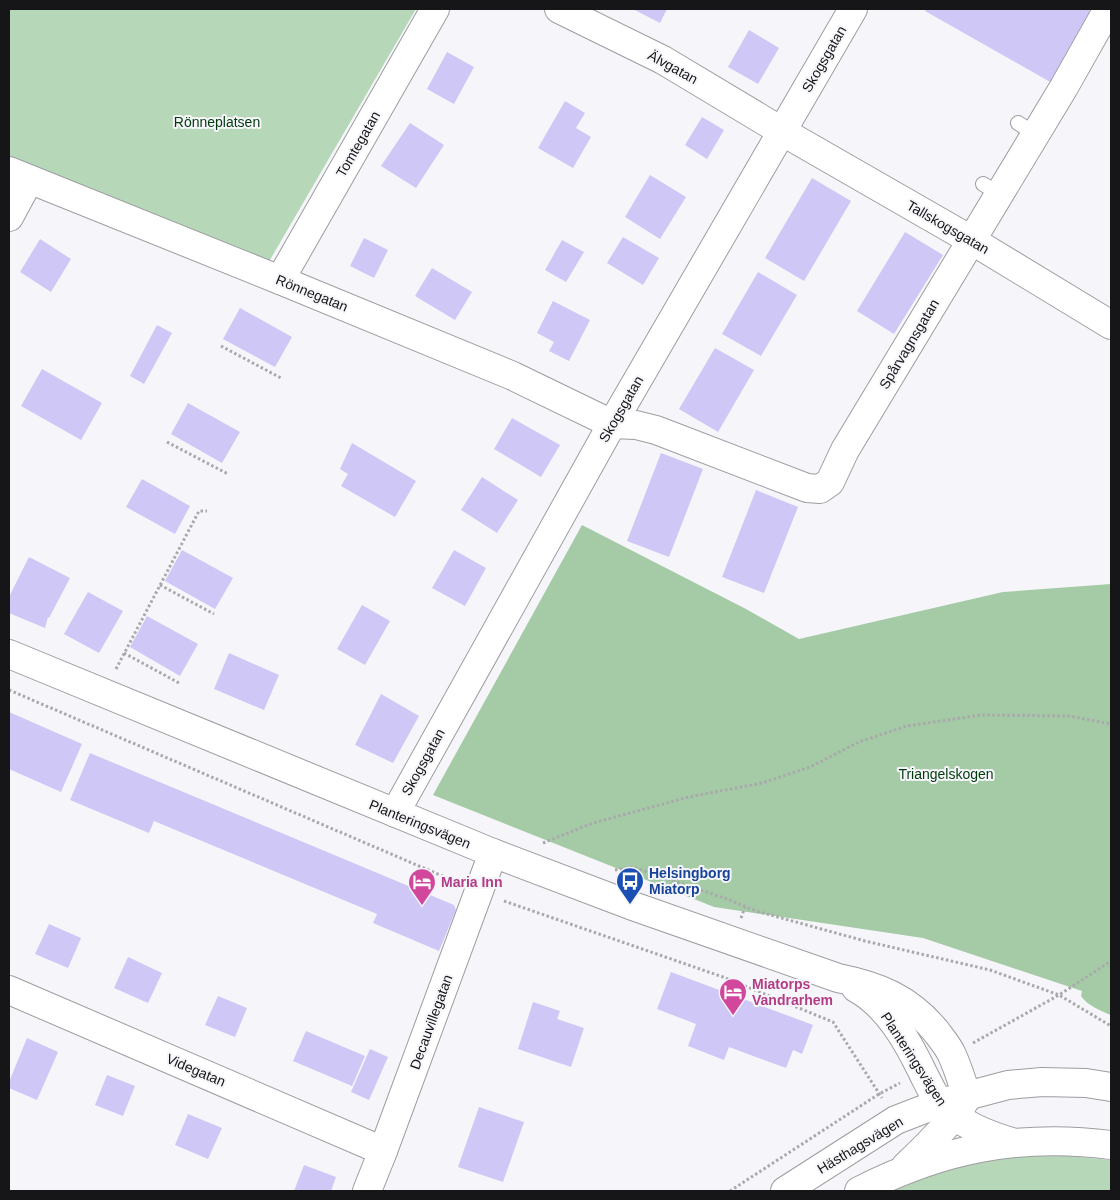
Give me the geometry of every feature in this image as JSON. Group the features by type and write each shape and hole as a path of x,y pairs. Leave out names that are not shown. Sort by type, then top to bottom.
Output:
{"street":[{"name":"Tomtegatan","path":"280,280 435,9"},
{"name":"Älvgatan","path":"559,9 663,60 783,132"},
{"name":"Skogsgatan","path":"394,813 612,424 853,9"},
{"name":"Spårvagnsgatan","path":"612,424 636,425 656,430 808,488 820,489 830,482 845,450 971,240 991,189 1027,129 1108,9"},
{"name":"Tallskogsgatan","path":"783,132 971,240 1111,325"},
{"name":"Rönnegatan","path":"19,175 513,376 612,424"},
{"path":"9,217 19,175"},
{"name":"Planteringsvägen","path":"9,654 492,853 630,905 838,978 864,983 888,992 904,1001 928,1022 952,1055 953,1105"},
{"name":"Decauvillegatan","path":"367,1191 384,1151 492,853"},
{"name":"Planteringsvägen","path":"838,978 862,991 883,1010 903,1037 929,1086 990,1136 1015,1143 1065,1141 1111,1145"},
{"name":"Videgatan","path":"9,990 384,1151"},
{"name":"Planteringsvägen","path":"953,1105 1008,1086 1042,1082 1086,1083 1111,1087"},
{"path":"900,1172 922,1150 953,1105"},
{"name":"Hästhagsvägen","path":"785,1191 896,1120 953,1105"},
{"path":"859,1191 920,1163 956,1152 1015,1143"}],"path":[{"path":"221,346 282,378"},
{"path":"167,442 228,474"},
{"path":"113,674 199,511 207,511"},
{"path":"160,585 214,614"},
{"path":"124,653 180,682"},
{"path":"546,848 538,845 593,823 689,797 762,783 810,767 859,742 907,726 981,715 1069,716 1111,724"},
{"path":"611,870 633,867 727,899 756,911 865,941 990,970 1059,995 1111,1024"},
{"path":"952,1055 1059,995 1111,961"},
{"path":"730,1191 879,1094 922,1072"}],"green space":[{"name":"Rönneplatsen","path":"9,9 416,9 267,265 9,160"},
{"name":"Triangelskogen","path":"582,525 746,609 799,639 1003,592 1111,584 1111,1015 1087,1003 1081,996 1082,991 923,938 714,907 433,795"},
{"path":"1058,1155 1111,1160 1111,1191 889,1191 937,1173 977,1161"}],"building":[{"path":"633,9 667,9 660,23"},
{"path":"926,9 1094,9 1052,83 925,11"},
{"path":"749,30 779,48 758,84 728,67"},
{"path":"447,52 474,67 454,104 427,89"},
{"path":"565,101 585,113 576,128 591,137 573,168 538,148"},
{"path":"702,117 724,130 707,159 685,145"},
{"path":"410,123 444,145 416,188 381,166"},
{"path":"650,175 686,197 660,239 625,217"},
{"path":"812,178 851,201 804,281 765,258"},
{"path":"905,232 943,255 894,334 857,311"},
{"path":"623,237 659,258 643,285 607,263"},
{"path":"364,238 388,250 374,278 350,266"},
{"path":"40,239 71,259 51,292 20,272"},
{"path":"562,240 584,252 566,282 545,270"},
{"path":"432,268 472,292 455,320 415,296"},
{"path":"758,272 797,295 761,356 722,334"},
{"path":"553,301 590,320 569,361 549,351 554,342 537,333"},
{"path":"240,308 292,337 275,367 223,339"},
{"path":"157,325 172,333 144,384 130,376"},
{"path":"715,348 754,370 718,432 679,409"},
{"path":"42,369 102,403 81,440 21,406"},
{"path":"188,403 240,432 222,463 171,434"},
{"path":"512,418 560,445 541,477 494,449"},
{"path":"352,443 416,481 395,517 341,486 348,474 340,469"},
{"path":"661,453 703,469 669,557 627,541"},
{"path":"482,477 518,500 497,533 461,510"},
{"path":"142,479 190,506 175,534 126,507"},
{"path":"756,490 798,507 764,593 722,577"},
{"path":"182,550 233,578 215,609 165,581"},
{"path":"454,550 486,568 465,606 432,588"},
{"path":"29,557 70,578 48,617 45,628 9,613 9,597"},
{"path":"88,592 123,611 99,653 64,634"},
{"path":"362,605 390,621 365,665 337,649"},
{"path":"147,616 198,644 180,676 130,647"},
{"path":"229,653 279,675 264,710 214,689"},
{"path":"381,694 419,716 393,763 355,745"},
{"path":"9,712 82,744 61,792 9,769"},
{"path":"90,753 454,905 456,910 439,951 373,923 377,914 154,821 149,833 70,800"},
{"path":"49,924 81,938 68,968 35,954"},
{"path":"128,957 162,973 148,1003 114,988"},
{"name":"Miatorps Vandrarhem","path":"671,972 813,1025 802,1054 793,1050 786,1068 729,1047 724,1060 688,1046 696,1024 657,1009"},
{"path":"218,996 247,1008 235,1037 205,1025"},
{"path":"533,1002 560,1011 557,1019 584,1028 571,1067 518,1049"},
{"path":"306,1031 365,1056 352,1086 293,1061"},
{"path":"27,1038 58,1052 37,1100 9,1088 9,1082"},
{"path":"370,1049 388,1057 369,1100 351,1092"},
{"path":"107,1075 135,1086 123,1116 95,1105"},
{"path":"479,1107 524,1122 503,1182 458,1167"},
{"path":"188,1114 222,1128 208,1159 175,1145"},
{"path":"304,1165 336,1177 331,1191 294,1191"}],"place":[{"name":"Helsingborg Miatorp","path":"630,905"},
{"name":"Maria Inn","path":"422,906"},
{"name":"Miatorps Vandrarhem","path":"733,1016"}]}
